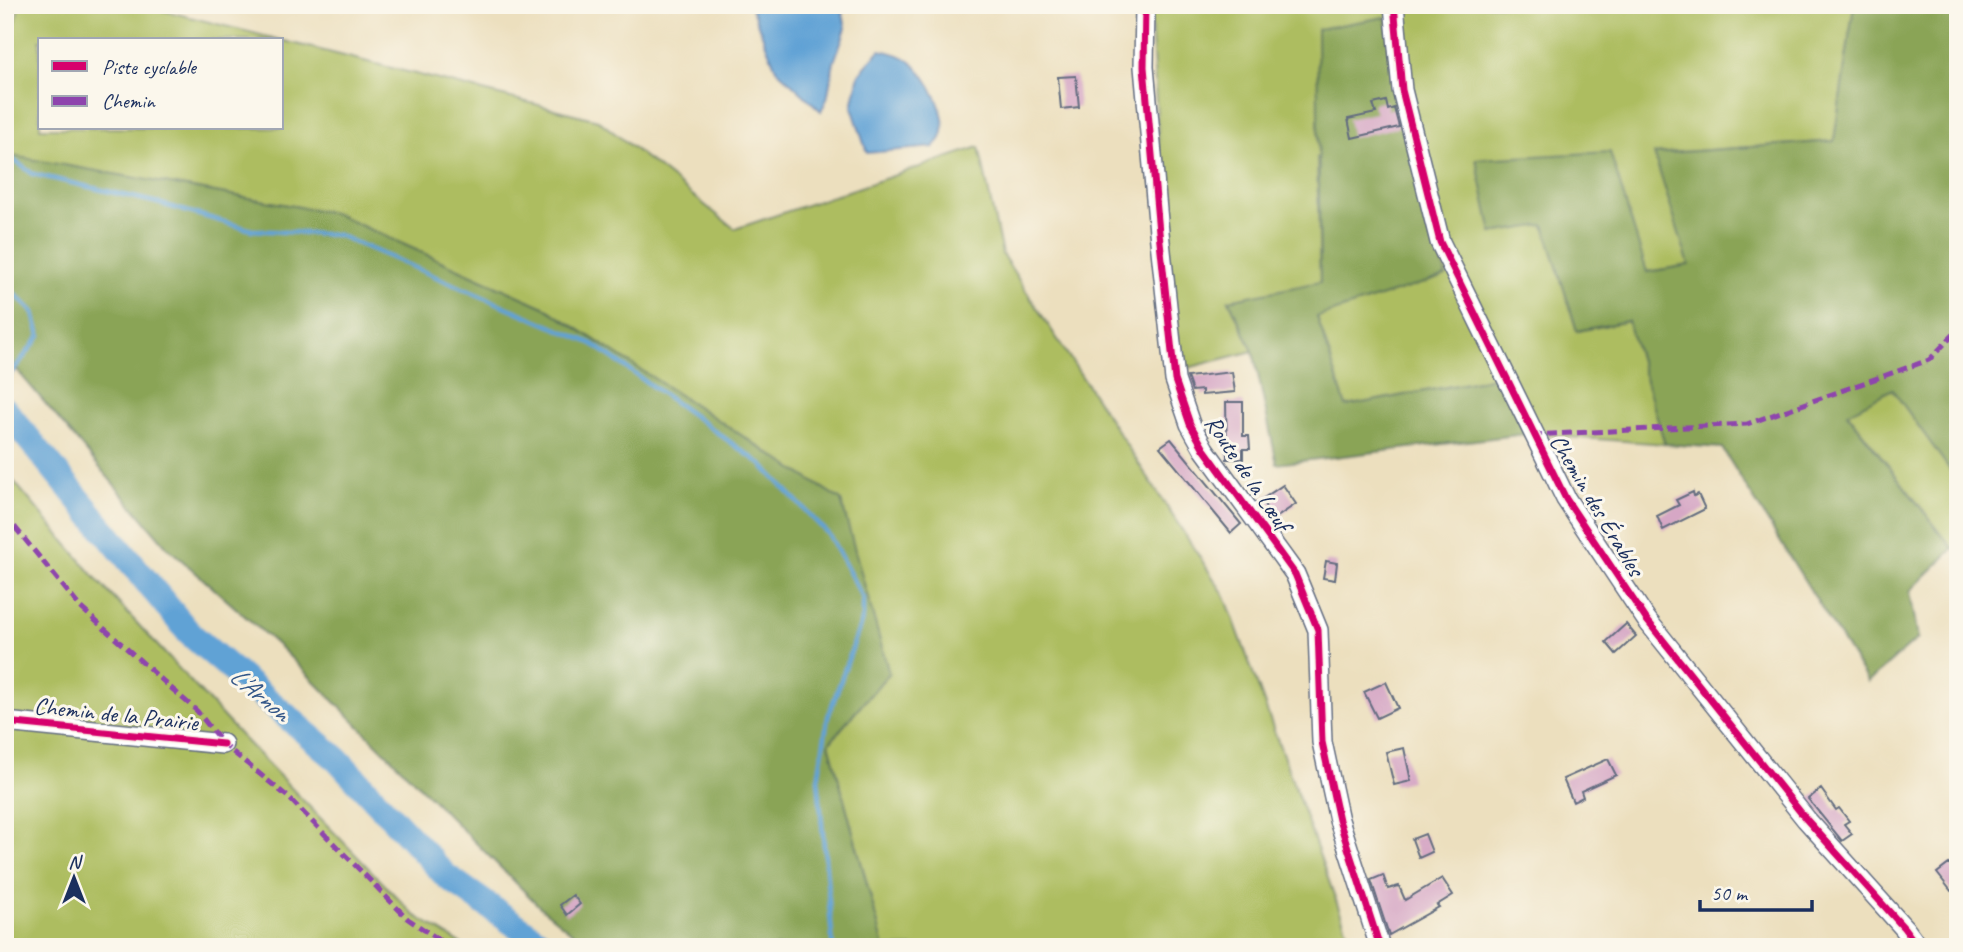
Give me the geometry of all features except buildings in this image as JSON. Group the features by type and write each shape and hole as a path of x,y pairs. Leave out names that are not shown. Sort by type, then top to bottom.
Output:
{"street":[{"name":"Route de la Lœuf","path":"1144,5 1144,67 1175,380 1190,424 1204,449 1295,574 1318,630 1322,742 1339,820 1380,947"},
{"name":"Chemin des Érables","path":"1394,5 1402,90 1440,242 1566,499 1646,619 1806,820 1918,947"},
{"name":"Chemin de la Prairie","path":"5,722 223,744"}],"green space":[{"path":"19,5 142,5 273,38 38,38 38,130 284,130 284,41 598,120 735,229 979,147 1002,254 1225,596 1353,947 884,947 829,743 889,673 544,307 333,213 6,155 5,36 16,21"},
{"path":"1150,5 1854,5 1834,141 1654,154 1690,265 1647,272 1544,224 1577,331 1628,321 1665,444 1526,434 1499,377 1346,407 1317,317 1445,275 1317,158 1320,283 1229,300 1253,351 1180,370 1161,181"},
{"path":"1854,5 1926,5 1958,12 1958,481 1892,389 1847,413 1953,549 1910,591 1918,638 1868,682 1722,448 1665,444 1628,321 1577,331 1544,225 1492,233 1476,159 1610,152 1647,272 1689,265 1654,154 1834,141"},
{"path":"1385,17 1446,276 1317,317 1346,406 1499,377 1526,434 1277,464 1253,351 1229,300 1320,282 1317,29"},
{"path":"5,147 7,155 333,213 544,307 841,500 889,673 829,743 884,947 590,947 540,907 282,649 167,547 5,356"},
{"path":"1892,389 1958,481 1958,545 1953,549 1847,412"},
{"path":"5,471 99,582 240,735 413,914 466,947 5,947"}],"water":[{"path":"750,5 841,5 846,28 834,62 827,99 821,111 776,69"},
{"path":"880,50 908,60 918,68 931,87 943,119 941,138 934,147 867,153 852,107 859,74"}],"waterway":[{"path":"5,154 33,174 154,202 252,230 338,235 593,344 761,464 829,535 863,598 863,617 828,717 818,779 833,947"},
{"path":"5,284 34,313 40,336 5,381"},
{"name":"L'Arnon","path":"5,410 190,634 338,760 446,876 547,947"}],"marked path":[{"path":"1532,435 1747,424 1929,360 1958,330"},
{"path":"5,515 80,607 197,711 223,744 288,797 408,919 450,947"}],"cycle path":[{"path":"1145,5 1144,67 1175,380 1190,424 1204,449 1295,574 1318,630 1322,742 1339,820 1380,947"},
{"path":"1394,5 1402,90 1440,242 1566,499 1646,619 1806,819 1918,947"},
{"path":"5,722 223,744"}]}
